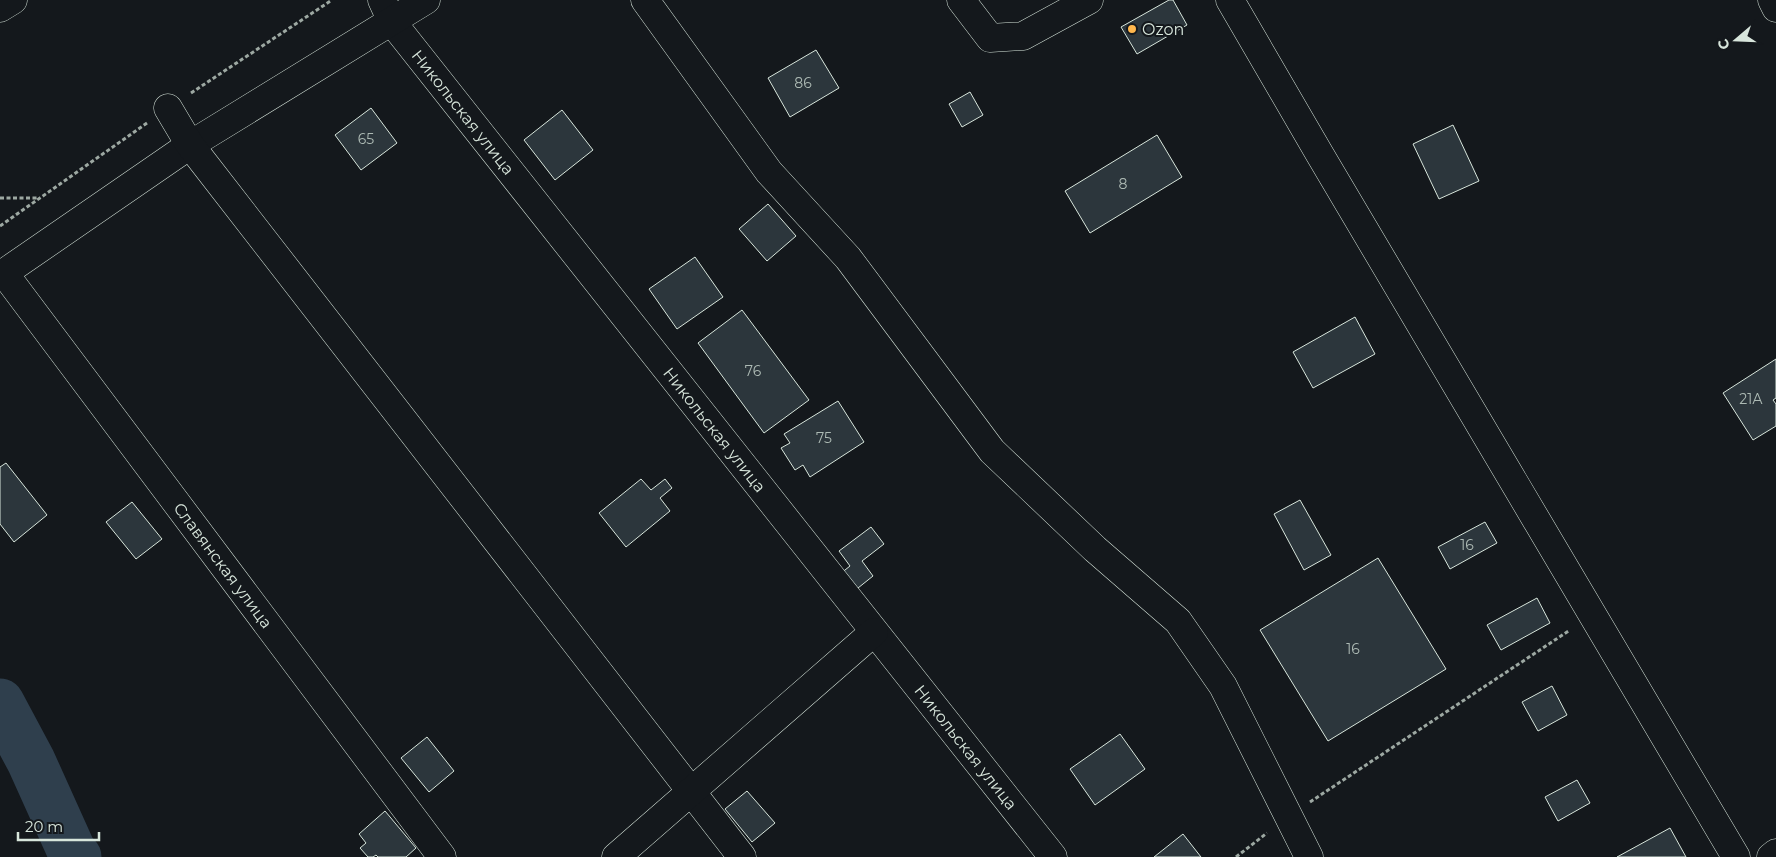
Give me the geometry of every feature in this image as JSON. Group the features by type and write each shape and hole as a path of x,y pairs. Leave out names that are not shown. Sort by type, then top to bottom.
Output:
{"street":[{"path":"0,8 13,0"},
{"path":"190,145 387,11 426,0"},
{"path":"645,0 768,172 848,258 992,451 1095,549 1178,621 1223,686 1309,857"},
{"path":"961,0 990,38 1023,36 1089,0"},
{"path":"1230,0 1736,857"},
{"path":"1772,0 1776,8"},
{"name":"Никольская улица","path":"387,11 1052,857"},
{"path":"168,108 190,145 742,857"},
{"name":"Славянская улица","path":"190,145 4,273 442,857"},
{"path":"616,857 874,632"},
{"path":"1770,857 1776,853"}],"path":[{"path":"0,198 41,198"},
{"path":"1236,857 1290,816 1593,615"}],"building":[{"path":"1169,0 1173,0 1187,25 1137,54 1121,27"},
{"path":"816,50 839,88 790,117 768,78"},
{"path":"970,92 983,115 962,127 949,104"},
{"path":"371,108 397,143 361,170 335,135"},
{"path":"562,110 593,150 555,180 524,140"},
{"path":"1453,125 1479,181 1439,199 1413,144"},
{"path":"1157,135 1182,177 1090,233 1065,191"},
{"path":"768,204 796,236 767,261 739,229"},
{"path":"695,257 723,297 677,329 649,289"},
{"path":"742,310 809,400 764,433 698,343"},
{"path":"1355,317 1375,354 1313,388 1293,352"},
{"path":"1776,359 1776,398 1773,400 1776,404 1776,426 1753,440 1723,393"},
{"path":"838,401 864,442 810,477 803,465 795,470 781,448 790,443 784,434"},
{"path":"6,463 47,515 14,542 0,524 0,467"},
{"path":"641,479 651,490 665,479 672,488 660,498 670,511 626,547 599,513"},
{"path":"1300,500 1331,555 1304,570 1274,514"},
{"path":"132,502 162,539 136,559 106,522"},
{"path":"1485,522 1497,543 1450,569 1438,547"},
{"path":"871,527 884,544 862,561 873,576 853,592 840,574 850,566 839,551"},
{"path":"1378,558 1446,669 1328,741 1260,630"},
{"path":"1537,598 1550,623 1501,650 1487,625"},
{"path":"1552,686 1567,715 1538,731 1522,702"},
{"path":"1120,734 1145,769 1095,805 1070,769"},
{"path":"427,737 454,771 429,792 401,758"},
{"path":"1577,780 1590,803 1558,821 1545,797"},
{"path":"747,791 775,823 752,842 725,809"},
{"path":"385,811 416,848 406,857 378,857 376,855 368,857 360,848 366,843 359,834"},
{"path":"1670,828 1686,857 1617,857"},
{"path":"1183,834 1201,857 1154,857"}],"waterway":[{"path":"0,703 31,761 72,852 77,857"}],"place":[{"name":"Ozon","path":"1132,29"}]}
